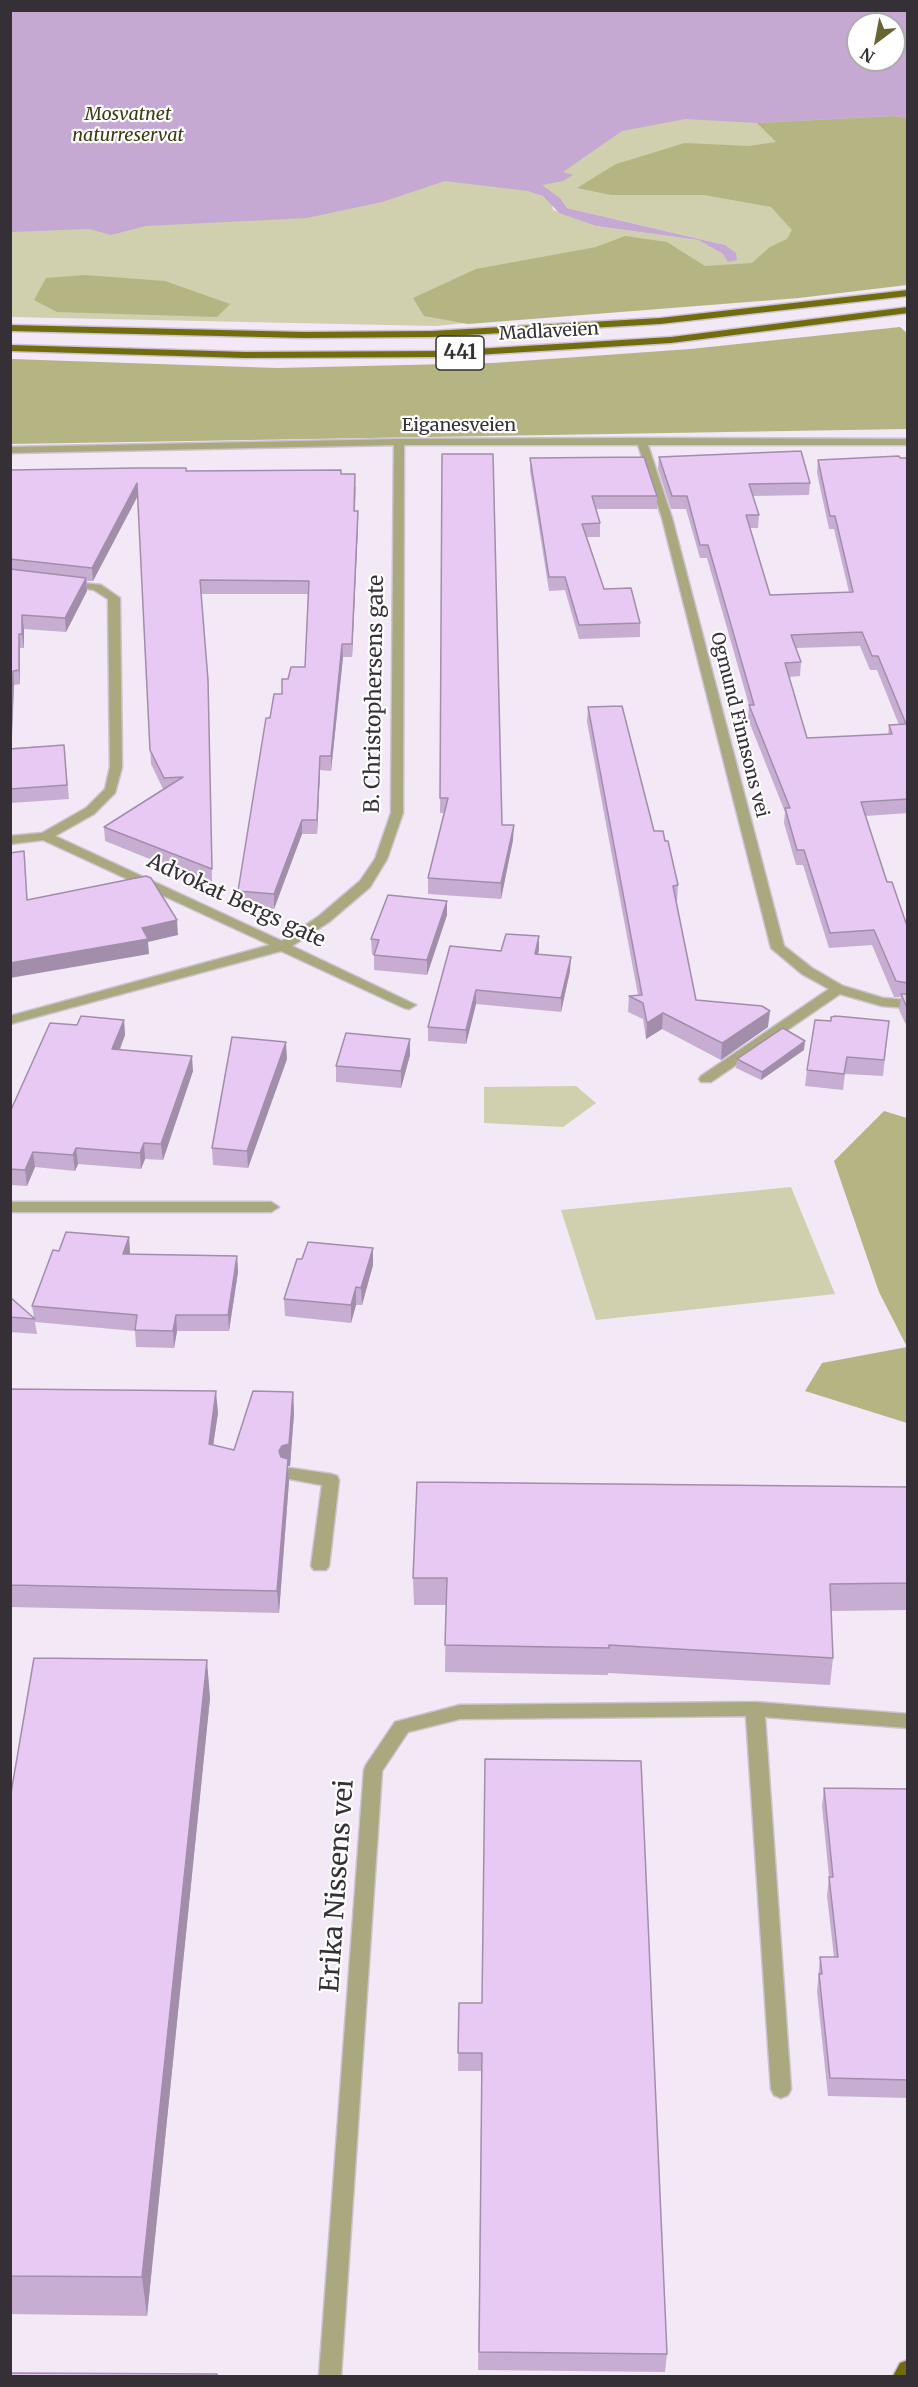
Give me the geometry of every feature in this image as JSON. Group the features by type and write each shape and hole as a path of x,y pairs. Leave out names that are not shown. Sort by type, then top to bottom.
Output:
{"main road":[{"name":"Madlaveien","path":"10,328 304,335 444,333 660,321 908,293"},
{"name":"Madlaveien","path":"10,348 257,355 454,354 671,340 908,310"},
{"path":"904,2376 908,2370"}],"street":[{"name":"Ogmund Finnsons vei","path":"642,441 667,518 778,948 807,971 838,989 882,1002 908,1004"},
{"name":"Eiganesveien","path":"10,450 399,442 908,442"},
{"name":"B. Christophersens gate","path":"12,1024 284,946 324,919 364,884 381,859 397,813 399,442"},
{"path":"10,840 45,836 90,811 111,790 116,767 114,598 97,587 53,581"},
{"name":"Advokat Bergs gate","path":"45,836 409,1005"},
{"path":"706,1079 838,989"},
{"path":"10,1207 271,1207"},
{"path":"290,1474 331,1480 320,1566"},
{"path":"755,1709 781,2090"},
{"name":"Erika Nissens vei","path":"330,2376 373,1770 402,1727 460,1712 755,1709 908,1721"}],"green space":[{"name":"Mosvatnet naturreservat","path":"11,11 907,11 907,273 684,301 436,326 11,317","holes":["562,200 567,208 725,245 723,254 698,240 596,226 553,210 552,206"]},
{"path":"893,116 907,118 907,285 799,298 468,324 424,316 413,298 476,269 596,247 625,236 667,242 705,266 752,263 770,247 787,239 792,230 771,207 704,195 611,195 577,188 616,164 685,143 749,146 776,142 757,123"},
{"path":"85,275 165,281 230,304 217,317 57,312 34,300 46,278"},
{"path":"900,327 907,333 907,429 11,444 11,359 277,368 493,363 690,349"},
{"path":"576,1086 596,1103 563,1127 484,1123 484,1087"},
{"path":"884,1111 907,1118 907,1347 879,1292 834,1161"},
{"path":"791,1187 835,1294 596,1320 561,1210"},
{"path":"907,1347 907,1423 805,1391 822,1363"}],"shaded area":[{"name":"Mosvatnet naturreservat","path":"11,10 907,11 907,118 893,116 757,123 685,119 622,131 563,172 573,175 563,181 542,185 561,199 567,208 725,245 736,253 737,260 728,262 723,254 698,240 596,226 559,213 543,196 528,191 445,181 382,202 307,218 146,226 111,235 89,229 11,232"}],"building":[{"path":"801,451 810,483 749,484 759,515 746,515 770,595 853,592 835,516 830,516 818,460 899,456 908,458 908,799 861,802 887,882 892,882 908,926 908,983 896,981 874,930 830,933 804,850 797,850 785,808 790,808 749,705 754,705 708,545 700,545 687,496 672,496 659,457","holes":["862,632 872,656 878,656 906,724 889,725 892,734 807,738 785,663 801,662 791,635"]},
{"path":"442,454 493,454 502,825 514,825 501,883 428,878 448,798 440,798"},
{"path":"644,457 657,496 592,496 600,523 582,524 604,589 631,588 640,623 579,625 565,577 549,577 530,458"},
{"path":"186,468 186,471 341,470 341,474 355,474 354,511 358,511 352,644 342,644 331,756 320,756 317,820 302,820 274,894 238,891 266,718 270,718 274,694 282,694 282,679 288,679 291,667 305,667 309,581 200,580 208,680 212,869 104,827 183,777 164,778 150,750 137,483 92,568 10,559 10,470"},
{"path":"10,569 86,578 65,618 22,615 22,634 19,634 19,670 13,671 10,723"},
{"path":"622,706 654,831 663,831 665,841 668,841 678,885 673,886 696,1000 762,1006 770,1011 722,1043 663,1013 647,1023 643,1003 629,996 642,995 588,707"},
{"path":"64,745 67,785 10,789 10,749"},
{"path":"24,851 27,900 146,876 151,878 177,920 142,928 148,939 10,963 10,853"},
{"path":"388,895 447,901 427,960 374,955 379,940 371,939"},
{"path":"506,934 539,936 535,954 571,957 561,998 476,990 466,1030 428,1027 450,946 501,951"},
{"path":"901,994 908,994 908,1010"},
{"path":"81,1016 124,1020 112,1049 192,1056 161,1144 144,1143 140,1153 76,1148 73,1155 33,1152 25,1170 10,1169 10,1112 50,1023 77,1025"},
{"path":"831,1017 889,1021 884,1060 847,1057 844,1074 807,1070 815,1020 831,1021"},
{"path":"783,1028 805,1041 762,1072 737,1059"},
{"path":"346,1033 410,1039 401,1071 336,1066"},
{"path":"232,1037 286,1042 247,1151 212,1148"},
{"path":"66,1232 129,1237 123,1254 237,1256 228,1315 176,1315 173,1331 135,1330 137,1315 32,1306 53,1250 59,1251"},
{"path":"308,1242 373,1248 361,1288 356,1287 351,1305 284,1299 297,1259 302,1259"},
{"path":"10,1297 35,1319 10,1317"},
{"path":"10,1389 216,1391 209,1444 234,1450 253,1391 293,1392 289,1444 282,1446 279,1451 281,1457 288,1459 277,1591 10,1585"},
{"path":"417,1482 908,1487 908,1583 830,1584 833,1658 609,1645 609,1648 445,1645 447,1578 413,1578"},
{"path":"34,1658 207,1660 142,2277 10,2276 10,1799"},
{"path":"485,1759 641,1761 667,2354 479,2352 482,2053 458,2053 459,2003 482,2003"},
{"path":"824,1788 908,1789 908,2080 830,2078 819,1974 822,1974 820,1957 838,1957 829,1877 833,1877"},
{"path":"10,2373 217,2374 217,2376 10,2376"}]}
